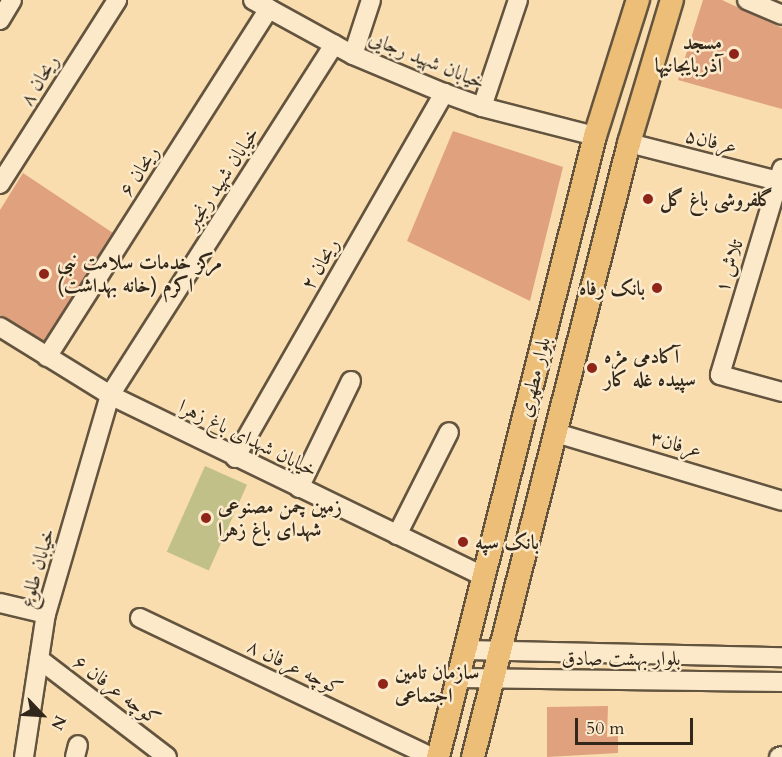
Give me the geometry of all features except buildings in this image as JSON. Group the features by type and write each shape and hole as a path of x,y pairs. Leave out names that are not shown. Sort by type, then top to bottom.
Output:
{"main road":[{"name":"بلوار مطهری","path":"438,757 595,136 638,0"},
{"name":"بلوار مطهری","path":"473,757 629,143 672,0"},
{"path":"595,136 629,143"}],"street":[{"path":"0,20 12,0"},
{"name":"ریحان ۸","path":"0,184 117,0"},
{"name":"خیابان شهید رجایی","path":"253,0 334,45 444,93 482,107 595,136"},
{"path":"353,54 371,0"},
{"path":"482,107 518,0"},
{"path":"747,0 782,15"},
{"name":"ریحان ۶","path":"47,357 270,9"},
{"name":"خیابان شهید رنجبر","path":"110,395 334,45"},
{"name":"ریحان ۲","path":"235,458 444,93"},
{"name":"عرفان۵","path":"629,143 781,178"},
{"name":"تلاش ۱","path":"781,178 720,375 782,392"},
{"name":"خیابان شهدای باغ‌ زهرا","path":"0,327 110,395 235,458 483,576"},
{"path":"299,488 351,381"},
{"name":"خیابان طلوع","path":"24,757 46,614 110,395"},
{"path":"397,535 449,432"},
{"name":"عرفان۳","path":"556,434 782,501"},
{"path":"0,603 46,614"},
{"name":"کوچه عرفان ۸","path":"140,618 431,757"},
{"name":"بلوار بهشت صادق","path":"466,650 499,653 782,657"},
{"path":"727,681 728,656"},
{"name":"کوچه عرفان ۶","path":"39,659 160,754"},
{"name":"بلوار بهشت صادق","path":"459,678 782,682"}],"shaded area":[{"name":"زمین چمن مصنوعی شهدای باغ زهرا","path":"205,466 247,485 209,571 167,552"}],"place":[{"name":"مسجد آذربایجانیها","path":"734,54"},
{"name":"گلفروشی باغ گل","path":"648,199"},
{"name":"مرکز خدمات سلامت نبی اکرم (خانه بهداشت)","path":"44,274"},
{"name":"بانک رفاه","path":"657,288"},
{"name":"آکادمی مژه سپیده غله کار","path":"592,368"},
{"name":"زمین چمن مصنوعی شهدای باغ زهرا","path":"206,518"},
{"name":"بانک سپه","path":"463,542"},
{"name":"سازمان تامین اجتماعی","path":"383,684"}]}
